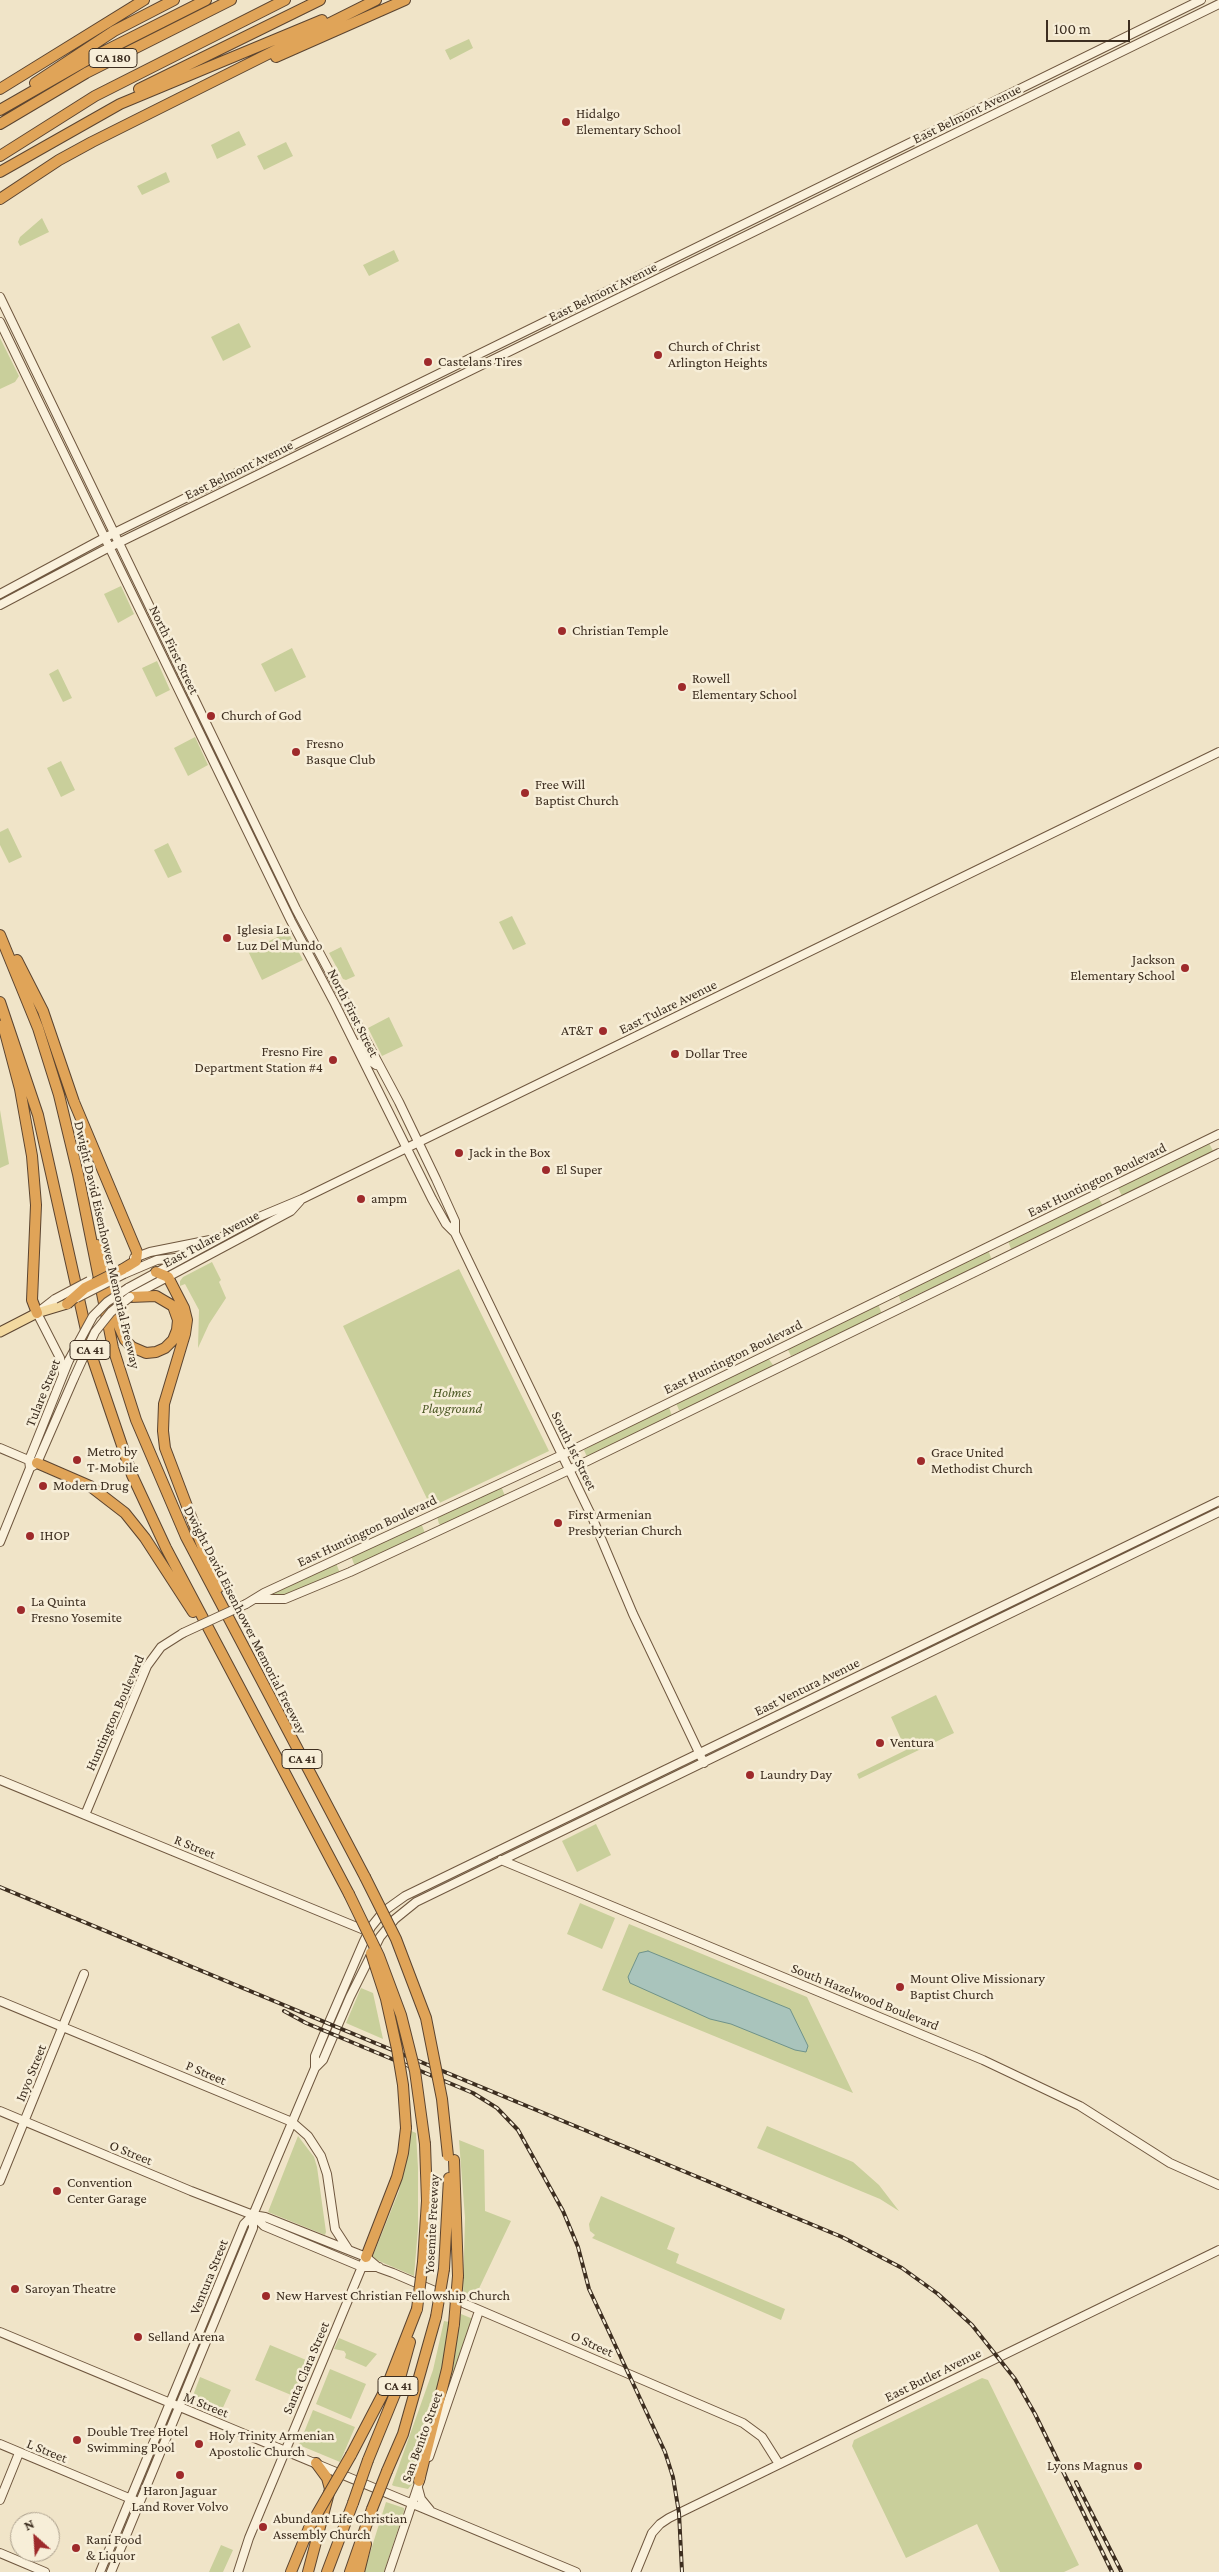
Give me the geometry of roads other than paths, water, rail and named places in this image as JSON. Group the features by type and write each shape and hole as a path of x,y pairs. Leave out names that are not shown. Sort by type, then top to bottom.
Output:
{"highway":[{"path":"2,88 132,0"},
{"path":"2,88 144,0"},
{"path":"0,109 88,47 174,0"},
{"path":"0,109 89,59 206,0"},
{"name":"CA 180","path":"0,124 86,73 231,0"},
{"name":"CA 180","path":"0,156 95,96 285,0"},
{"path":"249,18 293,0"},
{"path":"0,170 112,102 320,0"},
{"path":"0,170 120,104 368,0"},
{"path":"0,199 75,151 376,0"},
{"path":"188,94 405,0"},
{"path":"0,928 42,1011 74,1102 126,1220 138,1256 135,1263 85,1288 67,1304"},
{"name":"Dwight David Eisenhower Memorial Freeway","path":"0,935 49,1063 78,1174 113,1348 136,1420 182,1530 365,1877 408,1968 426,2018 448,2099 451,2158"},
{"name":"CA 41","path":"0,1002 24,1067 38,1115 81,1315 115,1429 158,1534 348,1890"},
{"path":"0,1017 20,1089 32,1156 36,1205 32,1301 38,1313"},
{"path":"78,1174 123,1336 138,1350 146,1353 161,1351 169,1345 176,1335 178,1320 175,1311 170,1304 160,1297 131,1294"},
{"path":"156,1272 168,1277 184,1308 187,1324 164,1404 165,1448 240,1642"},
{"path":"32,1464 90,1486 115,1504 132,1520 236,1678"},
{"path":"348,1890 358,1924 378,1972 392,2024 403,2085 406,2128 397,2177 364,2262"},
{"name":"Yosemite Freeway","path":"327,2572 368,2460 397,2389 406,2359 417,2309 428,2201 426,2144 416,2071 403,2021 379,1956 348,1890"},
{"path":"419,2481 447,2369 454,2324 458,2276 451,2158"},
{"name":"Yosemite Freeway","path":"350,2572 411,2408 436,2317 444,2269 451,2158"},
{"path":"291,2572 309,2528 351,2455 387,2386 417,2309"},
{"path":"308,2572 330,2489 328,2478 316,2463"},
{"path":"359,2572 372,2509"}],"main road":[{"name":"East Belmont Avenue","path":"0,594 115,533 1201,0"},
{"name":"East Belmont Avenue","path":"0,605 120,542 1219,4"},
{"name":"North First Street","path":"0,297 296,909 378,1065"},
{"name":"North First Street","path":"0,322 272,883 407,1148"},
{"path":"371,419 389,405 412,393 413,387"},
{"path":"144,618 152,621 161,640 172,652"},
{"name":"East Tulare Avenue","path":"131,1294 156,1272 259,1216 302,1200 1219,752"},
{"path":"351,1036 359,1041 372,1063 378,1065"},
{"name":"South 1st Street","path":"378,1065 419,1142 455,1221 455,1233"},
{"name":"East Huntington Boulevard","path":"183,1633 246,1604 264,1593 562,1455 1219,1134"},
{"name":"South 1st Street","path":"407,1148 446,1224 455,1233 592,1517 637,1623 704,1763"},
{"name":"East Huntington Boulevard","path":"256,1599 275,1600 296,1596 569,1470 1219,1153"},
{"name":"East Tulare Avenue","path":"131,1294 211,1255 290,1211 302,1200"},
{"path":"265,1224 267,1218 290,1203"},
{"path":"233,1242 241,1232 254,1226 259,1216"},
{"path":"138,1256 222,1236"},
{"path":"38,1313 54,1299 123,1269 157,1260 211,1255"},
{"name":"Tulare Street","path":"0,1542 32,1464 69,1360 93,1316 107,1302 131,1294"},
{"name":"Tulare Street","path":"32,1464 94,1332 111,1312 131,1294"},
{"path":"0,1332 38,1313 56,1309 67,1304"},
{"path":"38,1313 60,1358 62,1379"},
{"path":"671,1401 678,1416"},
{"path":"0,1448 32,1464"},
{"name":"East Ventura Avenue","path":"406,1896 1219,1501"},
{"name":"East Ventura Avenue","path":"416,1902 1219,1512"},
{"name":"Huntington Boulevard","path":"84,1815 147,1666 161,1647 183,1633"},
{"name":"R Street","path":"0,1780 380,1937"},
{"name":"South Hazelwood Boulevard","path":"490,1855 984,2060 1080,2106 1170,2163 1219,2185"},
{"name":"Ventura Street","path":"315,2068 315,2056 368,1932 384,1911 406,1896"},
{"name":"Ventura Street","path":"111,2572 253,2228 253,2216 315,2068 323,2060 350,1997 380,1937 395,1919 416,1902"},
{"name":"Inyo Street","path":"0,2181 84,1974"},
{"name":"P Street","path":"0,2001 292,2122 308,2136 324,2165 335,2229 349,2251"},
{"name":"O Street","path":"0,2112 253,2216 265,2217 349,2251 364,2262"},
{"name":"Ventura Street","path":"100,2572 132,2499 169,2403 244,2224 253,2216"},
{"name":"O Street","path":"253,2216 264,2226 379,2268 743,2423 762,2437 779,2464"},
{"path":"327,2242 334,2235 335,2229"},
{"name":"East Butler Avenue","path":"636,2572 652,2533 660,2524 779,2464 1219,2250"},
{"name":"Santa Clara Street","path":"238,2572 249,2538 364,2262"},
{"path":"355,2285 366,2274 379,2268"},
{"name":"San Benito Street","path":"389,2572 419,2481 438,2435 480,2310"},
{"name":"M Street","path":"0,2332 576,2572"},
{"name":"L Street","path":"0,2444 140,2502"},
{"path":"0,2500 19,2453"},
{"path":"419,2481 419,2494 431,2511"},
{"path":"0,2553 45,2572"}],"water":[{"path":"648,1951 790,2009 808,2046 806,2052 795,2050 731,2024 710,2019 630,1983 628,1977 639,1953"}],"railway":[{"path":"0,1887 842,2237 902,2268 938,2294 972,2325 1015,2379 1035,2414 1112,2572"},
{"path":"284,2011 306,2023 473,2093 497,2108 518,2130 563,2211 578,2247 589,2289 665,2452 673,2477 679,2513 682,2572"},
{"path":"1076,2482 1121,2571"}],"place":[{"name":"Hidalgo Elementary School","path":"566,122"},
{"name":"Church of Christ Arlington Heights","path":"658,355"},
{"name":"Castelans Tires","path":"428,362"},
{"name":"Christian Temple","path":"562,631"},
{"name":"Rowell Elementary School","path":"682,687"},
{"name":"Church of God","path":"211,716"},
{"name":"Fresno Basque Club","path":"296,752"},
{"name":"Free Will Baptist Church","path":"525,793"},
{"name":"Iglesia La Luz Del Mundo","path":"227,938"},
{"name":"Jackson Elementary School","path":"1185,968"},
{"name":"AT&T","path":"603,1031"},
{"name":"Dollar Tree","path":"675,1054"},
{"name":"Fresno Fire Department Station #4","path":"333,1060"},
{"name":"Jack in the Box","path":"459,1153"},
{"name":"El Super","path":"546,1170"},
{"name":"ampm","path":"361,1199"},
{"name":"Metro by T-Mobile","path":"77,1460"},
{"name":"Grace United Methodist Church","path":"921,1461"},
{"name":"Modern Drug","path":"43,1486"},
{"name":"First Armenian Presbyterian Church","path":"558,1523"},
{"name":"IHOP","path":"30,1536"},
{"name":"La Quinta Fresno Yosemite","path":"21,1610"},
{"name":"Ventura","path":"880,1743"},
{"name":"Laundry Day","path":"750,1775"},
{"name":"Mount Olive Missionary Baptist Church","path":"900,1987"},
{"name":"Convention Center Garage","path":"57,2191"},
{"name":"Saroyan Theatre","path":"15,2289"},
{"name":"New Harvest Christian Fellowship Church","path":"266,2296"},
{"name":"Selland Arena","path":"138,2337"},
{"name":"Double Tree Hotel Swimming Pool","path":"77,2440"},
{"name":"Holy Trinity Armenian Apostolic Church","path":"199,2444"},
{"name":"Lyons Magnus","path":"1138,2466"},
{"name":"Haron Jaguar Land Rover Volvo","path":"180,2475"},
{"name":"Abundant Life Christian Assembly Church","path":"263,2527"},
{"name":"Rani Food & Liquor","path":"76,2548"}],"park label":[{"name":"Holmes Playground","path":"452,1402"}]}
